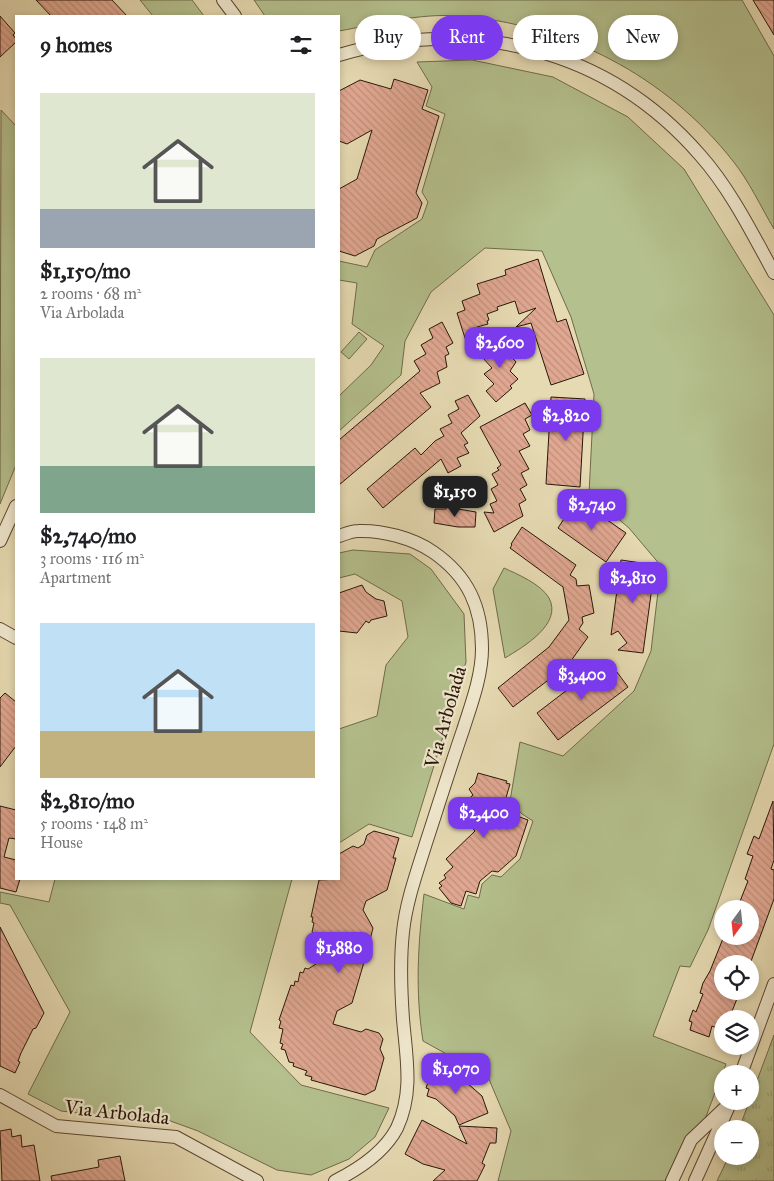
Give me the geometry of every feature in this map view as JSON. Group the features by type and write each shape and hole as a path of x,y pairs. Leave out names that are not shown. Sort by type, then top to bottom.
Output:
{"street":[{"path":"223,0 234,15"},
{"path":"340,55 390,42 456,38 496,42 545,53 588,69 630,93 663,118 695,149 724,187 774,274"},
{"path":"0,541 15,508"},
{"name":"Via Arbolada","path":"335,1181 355,1172 382,1148 396,1129 406,1102 409,1072 403,1018 403,931 411,893 471,704 482,650 478,613 472,597 464,580 446,561 420,543 396,537 356,530 340,536"},
{"path":"0,629 15,637"},
{"path":"744,1065 774,984"},
{"name":"Via Arbolada","path":"0,1095 56,1126 176,1137 257,1181"},
{"path":"672,1181 691,1140 723,1110"},
{"path":"694,1181 727,1110"}],"green space":[{"path":"140,0 192,0 203,15 152,15"},
{"path":"254,0 742,0 774,56 774,229 739,169 706,131 677,104 645,80 611,60 678,60 678,15 608,15 608,59 598,54 598,15 513,15 513,24 503,22 503,15 431,15 421,17 421,15 355,15 355,28 340,31 340,15 264,15"},
{"path":"472,60 553,77 628,117 684,169 774,315 774,744 719,900 714,900 714,913 708,930 690,967 680,966 653,1036 726,1064 714,1065 714,1095 705,1119 689,1135 665,1181 498,1181 511,1131 488,1077 423,1041 418,968 424,894 464,909 468,895 479,898 482,884 492,875 501,877 520,859 533,821 522,814 510,801 520,742 563,756 634,691 651,651 661,566 629,528 589,494 594,394 571,317 542,251 485,248 431,292 405,341 401,375 340,430 340,395 371,365 384,346 352,324 357,283 340,280 340,261 367,267 375,250 422,219 428,202 422,192 445,114 426,106 432,87 417,62"},
{"path":"1,110 15,125 15,467 0,504"},
{"path":"359,332 367,339 349,359 341,352"},
{"path":"353,550 410,554 431,569 464,614 466,662 412,837 369,824 340,842 340,729 377,716 386,665 408,637 402,601 355,574 340,578 340,553"},
{"path":"504,568 540,588 549,598 552,608 551,617 539,634 505,658 493,589"},
{"path":"55,880 292,880 250,1032 301,1085 389,1108 375,1137 349,1159 311,1175 277,1170 198,1131 165,1119 131,1119 61,1111 28,1094 70,1012 10,905 0,903 0,892 49,902"},
{"path":"774,1035 774,1181 717,1181 725,1165 759,1165 759,1120 742,1120 746,1110 759,1110 759,1075"}],"building":[{"path":"36,0 112,0 126,15 50,15"},
{"path":"753,0 774,0 774,35"},
{"path":"0,16 15,33 13,35 15,43 0,57"},
{"path":"394,79 428,90 422,109 439,116 416,193 422,203 417,218 377,239 374,246 355,256 340,251 340,188 357,179 372,130 347,144 340,141 340,90 360,80 391,89"},
{"path":"538,259 557,322 566,319 584,374 551,385 531,323 516,327 536,308 519,314 515,301 497,307 498,310 487,314 488,324 477,327 480,337 466,341 457,313 465,310 462,301 480,294 477,284 506,275 505,270"},
{"path":"442,322 453,343 446,347 449,354 445,356 447,367 437,372 440,383 420,393 431,407 340,484 340,439 420,371 414,361 426,354 421,345 433,338 429,329"},
{"path":"506,336 514,345 507,352 516,362 510,371 518,379 510,386 512,388 496,402 486,391 494,384 484,374 492,368 482,357"},
{"path":"468,395 480,416 461,433 468,443 464,445 469,453 457,458 461,466 448,473 441,459 383,508 367,489 415,448 421,455 435,441 444,436 440,429 452,423 448,415 459,409 455,401"},
{"path":"551,397 585,399 580,487 546,484"},
{"path":"525,403 532,415 525,419 530,430 523,434 530,446 519,451 529,469 521,473 527,485 520,489 526,500 519,504 523,516 494,532 484,512 494,513 490,504 497,501 491,489 498,485 492,474 499,470 497,468 501,465 480,427"},
{"path":"577,499 626,533 606,562 558,528"},
{"path":"446,507 476,512 475,527 458,527 434,523 435,509 446,509"},
{"path":"522,527 576,565 570,575 576,579 577,586 589,585 594,613 582,617 583,623 579,629 588,637 568,665 513,707 498,688 549,647 569,620 563,587 510,548"},
{"path":"621,560 655,565 643,653 618,650 627,643 618,631 611,635"},
{"path":"362,585 366,592 376,599 384,601 387,616 371,620 369,623 366,621 357,633 340,631 340,593"},
{"path":"608,660 628,687 558,740 537,713 601,664 605,683"},
{"path":"5,693 15,701 15,747 0,767 0,698"},
{"path":"478,773 507,781 506,783 510,784 505,801 517,816 528,820 516,856 498,872 492,871 480,881 476,894 466,891 461,906 451,903 439,888 442,886 439,883 446,878 444,875 453,867 446,859 475,831 460,813 466,808 463,804 473,795 469,789 475,783"},
{"path":"773,801 774,860 771,869 774,870 774,899 759,940 759,900 741,900 748,881 745,879 753,856 747,854 754,836 759,839"},
{"path":"0,806 15,810 15,839 9,838 4,857 15,860 15,880 20,880 16,892 0,888"},
{"path":"374,831 399,838 393,858 396,858 387,890 366,901 363,910 373,928 367,952 352,1003 337,1011 333,1024 361,1032 366,1029 379,1033 383,1039 380,1049 384,1058 375,1090 365,1095 311,1080 312,1077 305,1075 307,1071 293,1066 294,1063 289,1062 285,1050 281,1049 283,1044 280,1043 283,1029 279,1028 281,1021 279,1020 291,985 294,986 295,981 298,982 300,972 303,973 305,968 308,969 316,964 322,948 314,938 315,933 312,932 314,923 312,922 313,917 311,917 319,880 340,880 340,853 353,846 358,848 364,844 367,835"},
{"path":"0,927 44,1013 36,1028 33,1029 21,1053 18,1061 20,1062 15,1073 0,1066"},
{"path":"720,945 757,945 753,955 716,955"},
{"path":"714,961 714,1000 736,1000 733,1010 714,1010 714,1027 712,1026 709,1037 690,1030 692,1022 689,1021 693,1010 696,1012 703,994 700,993 703,983"},
{"path":"434,1064 451,1070 482,1096 488,1113 459,1125 455,1116 436,1099 427,1096 429,1089 426,1088"},
{"path":"422,1120 467,1144 459,1126 497,1128 496,1143 490,1143 482,1163 485,1165 477,1181 433,1181 445,1170 423,1164 405,1154"},
{"path":"11,1129 12,1137 21,1135 22,1147 34,1145 40,1181 2,1181 0,1131"},
{"path":"120,1156 125,1181 52,1181 51,1176 99,1167 98,1160"}]}
